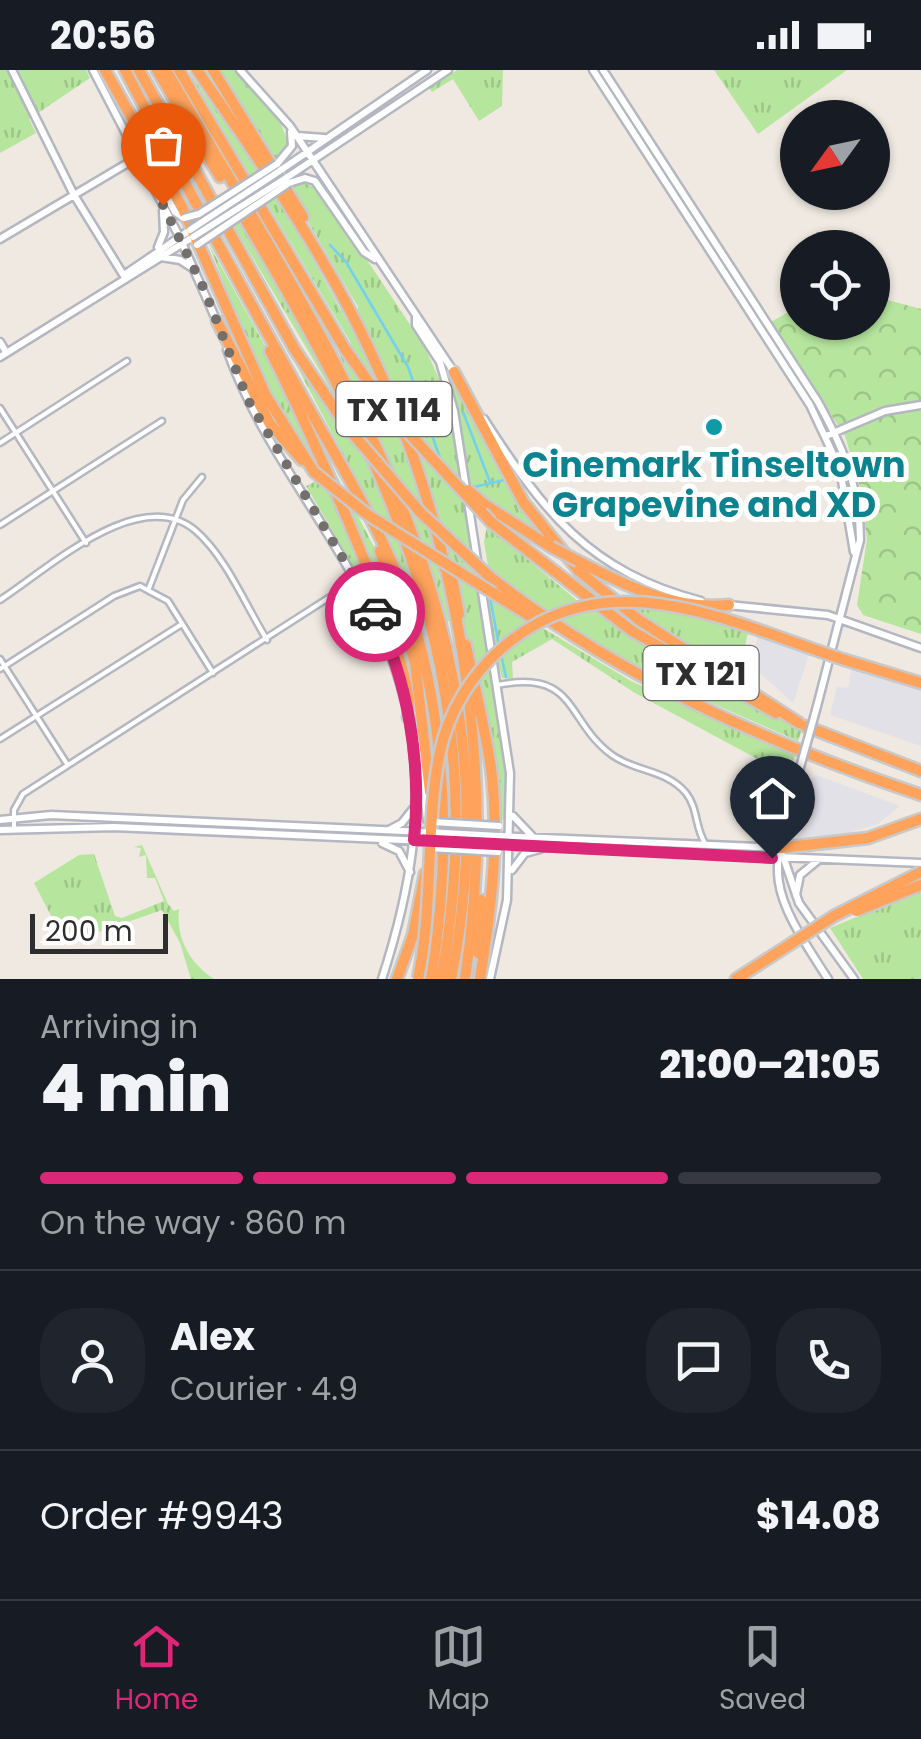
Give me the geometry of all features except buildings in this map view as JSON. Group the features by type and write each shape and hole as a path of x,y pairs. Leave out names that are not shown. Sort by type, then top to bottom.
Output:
{"highway":[{"path":"105,70 182,207 266,396 314,472"},
{"name":"TX 114","path":"124,70 399,580 421,652 440,750 444,832 430,979"},
{"name":"TX 121","path":"139,70 295,350 347,427 410,501 490,576 535,612 623,667 746,726 921,794"},
{"path":"157,70 328,362 371,448 400,524 430,624 451,736 454,888 441,979"},
{"path":"166,70 352,388 402,504 431,590 453,681 465,779 464,890 451,979"},
{"name":"TX 121","path":"180,70 345,349 393,416 491,522 632,631 732,691 799,724 921,771"},
{"name":"TX 114","path":"197,70 322,262 360,331 402,428 441,564 464,676 474,764 476,890 465,979"},
{"path":"213,70 323,251 322,262"},
{"path":"235,273 239,292 283,376 374,586 403,674 411,708 408,717"},
{"path":"217,321 270,424 314,472 382,524 609,665 623,667"},
{"path":"454,372 524,503 580,571 639,620 799,724"},
{"path":"393,416 404,422 484,504 551,547 654,594 691,604 729,606"},
{"path":"373,526 415,662 430,777 424,886 396,979"},
{"path":"441,564 452,578 491,770 495,859 477,979"},
{"path":"417,979 428,916 442,745 465,692 513,639 572,608 641,599 676,604 921,683"},
{"path":"474,764 479,774 483,856 477,979"},
{"path":"780,855 858,840 921,819"},
{"path":"417,979 444,832"},
{"path":"736,979 834,916 921,872"},
{"path":"772,956 848,915 921,884"}],"main road":[{"path":"12,70 74,195 124,276"},
{"path":"94,70 196,270 254,413 358,579 390,649 411,734 416,804 407,899 382,979"},
{"path":"240,70 290,126 530,491 564,528 614,565 650,583 729,606 828,615 921,648"},
{"path":"310,156 330,137 427,70"},
{"path":"0,342 3,354 158,254 193,237 310,156 348,136 448,70"},
{"path":"593,70 650,150"},
{"path":"602,70 835,432 860,512 846,607 799,772 776,874 792,926 828,979"},
{"path":"417,76 423,86"},
{"path":"348,136 370,115 372,107"},
{"path":"283,174 292,146 290,126"},
{"path":"296,135 316,140 330,137"},
{"path":"128,138 137,142 175,212 184,218 283,174 302,178 315,181 364,252 380,262"},
{"path":"0,239 138,156"},
{"path":"158,254 164,232 163,205"},
{"path":"193,237 196,270"},
{"path":"158,254 180,260 196,270"},
{"path":"416,315 416,325 440,362 454,411 497,685 511,810 509,876 490,979"},
{"path":"765,327 826,436 846,492 854,558"},
{"path":"826,436 885,411 921,406"},
{"path":"848,597 859,624"},
{"path":"828,615 846,607"},
{"path":"411,734 419,746 427,820 499,826 507,822 511,810"},
{"path":"386,831 402,824 416,804"},
{"path":"511,810 525,832 540,838"},
{"path":"0,820 14,817 319,833 374,840 414,836"},
{"path":"0,830 146,825"},
{"path":"319,833 386,831 426,840 498,844 540,838 700,847 816,861 921,863"},
{"path":"374,840 399,851 411,873"},
{"path":"426,840 498,844"},
{"path":"411,873 426,840"},
{"path":"511,841 545,848 676,855 780,855"},
{"path":"498,844 509,876"},
{"path":"586,850 618,844"},
{"path":"676,855 700,847"},
{"path":"509,876 525,853 545,848"},
{"path":"780,855 807,916 854,979"},
{"path":"756,858 776,874"},
{"path":"796,896 800,875 816,861"},
{"path":"792,926 807,916"}],"street":[{"path":"0,443 127,362"},
{"path":"0,408 86,544"},
{"path":"0,525 162,421"},
{"path":"150,588 186,493 202,477"},
{"path":"0,600 135,516 175,520 205,540 267,640"},
{"path":"14,828 21,796 358,579"},
{"path":"2,668 114,596 133,588 150,588 168,601 214,674"},
{"path":"0,739 182,624"},
{"path":"0,658 2,668 68,765"},
{"path":"497,685 536,682 555,690 610,754 663,775 681,788 694,809 700,847"},
{"path":"700,835 700,847"}],"shaded area":[{"path":"758,635 810,652 793,703 752,666"},
{"path":"852,667 921,685 921,746 830,715 837,687 848,688"},
{"path":"816,775 900,806 878,824 848,833 798,838 791,828 806,782"}],"green space":[{"path":"0,70 86,70 90,78 29,119 36,133 0,153"},
{"path":"187,70 278,196 354,334 358,307 289,189 302,182 321,191 425,347 450,405 505,753 508,803 503,822 450,559 434,552 450,621 445,621 385,449 339,354 351,343"},
{"path":"218,70 234,70 280,121 289,146 276,160"},
{"path":"457,70 503,70 502,106 479,121 453,79 432,92 429,88"},
{"path":"714,70 847,70 805,100 780,100 780,118 758,134"},
{"path":"240,221 312,342 349,420 234,226"},
{"path":"208,243 269,353 313,459 269,397"},
{"path":"890,301 921,309 921,634 863,615 857,605 867,539 860,487 845,436 783,340 890,340"},
{"path":"780,317 780,336 771,322"},
{"path":"292,357 375,472 418,596 411,598 369,503"},
{"path":"445,371 546,538 470,487 456,406"},
{"path":"304,413 384,566 406,635 420,737 404,667"},
{"path":"325,477 379,610 306,486"},
{"path":"487,526 579,602 548,614 488,566 484,542"},
{"path":"487,594 532,622 495,649"},
{"path":"624,604 690,612 748,632 738,680"},
{"path":"589,608 660,656 802,731 798,741 666,683 556,619"},
{"path":"541,627 631,681 795,755 770,841 761,845 754,835 776,769 635,693 552,639 512,662 513,679 502,678 497,659"},
{"path":"142,845 168,904 174,911 179,909 186,948 197,965 214,979 191,979 180,943 162,910 73,941 60,933 34,883 79,855 94,854 115,916 122,918 164,901 155,878 147,878 146,855 139,857 141,848 134,847"},
{"path":"921,890 921,979 863,979 830,928"}],"waterway":[{"path":"330,245 346,262 408,367 440,458"},
{"path":"463,412 490,482"},
{"path":"474,487 504,480"},
{"path":"490,597 499,646"},
{"path":"501,654 506,677"}],"way so far":[{"path":"163,205 204,289 254,413 375,612"}],"place":[{"name":"Cinemark Tinseltown Grapevine and XD","path":"714,427"}],"route":[{"path":"375,612 398,673 410,726 416,788 414,840 772,858"}]}
